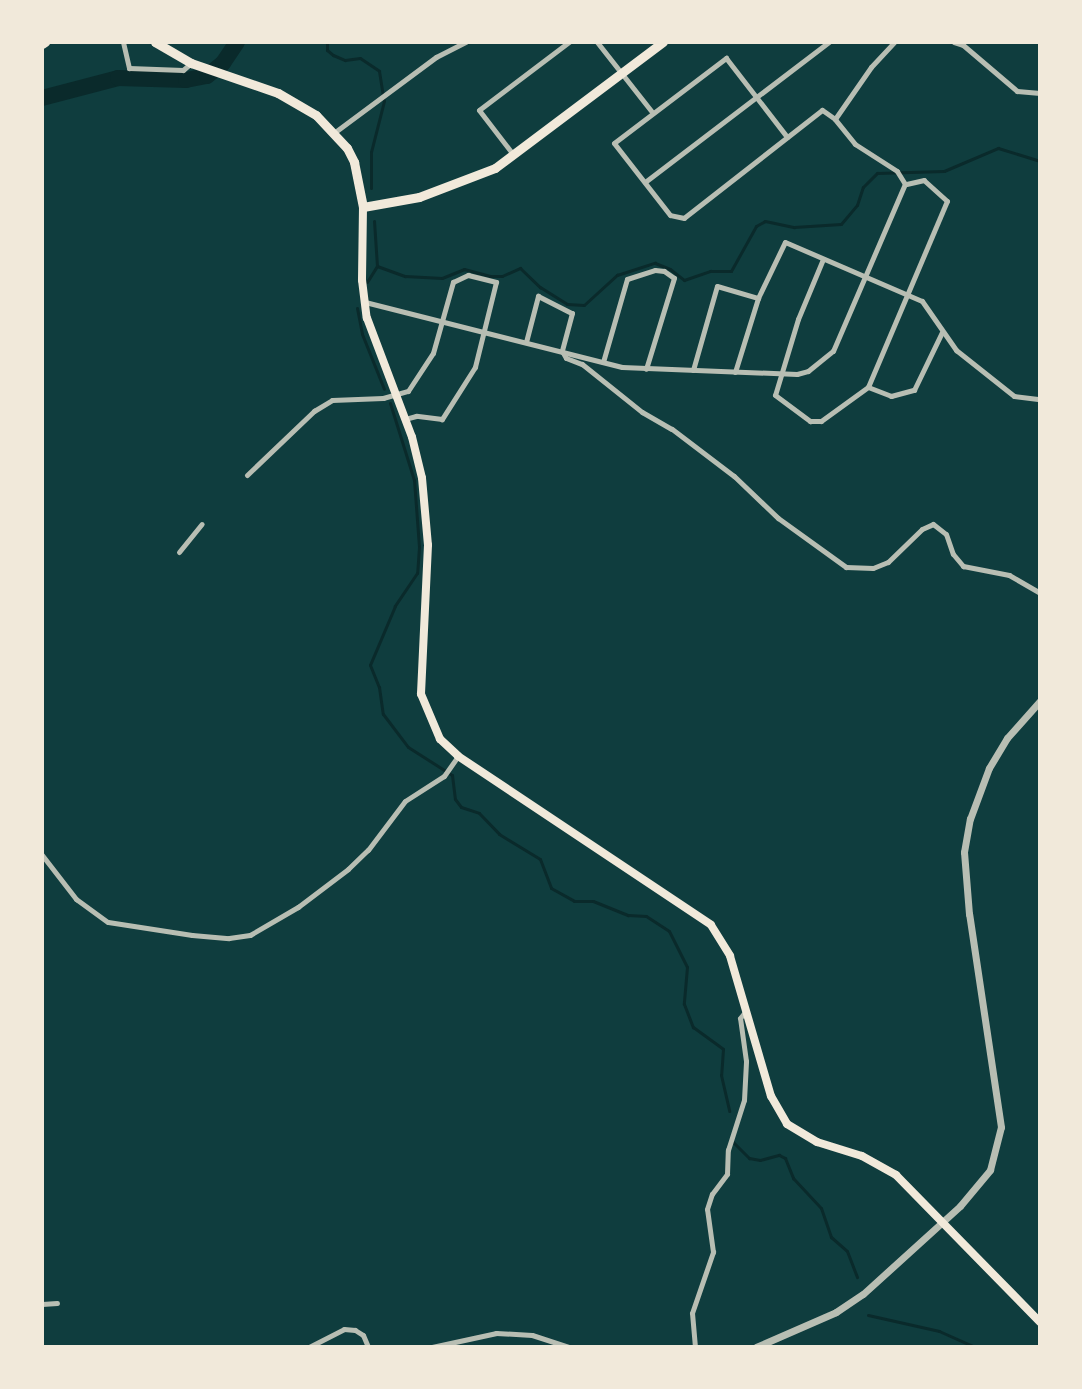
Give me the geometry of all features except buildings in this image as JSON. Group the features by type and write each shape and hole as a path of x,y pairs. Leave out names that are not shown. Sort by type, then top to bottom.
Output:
{"main road":[{"path":"155,42 191,63 297,102 335,132 354,162 363,207 364,302 370,331 405,420 422,478 427,515 421,694 431,723 458,756 701,916 722,939 771,1096 787,1124 817,1142 880,1165 913,1188 1040,1322"},
{"path":"363,207 448,189 514,155 663,42"}],"street":[{"path":"123,42 129,68 183,70 191,63"},
{"path":"335,132 436,57 465,42"},
{"path":"514,155 479,110 569,42"},
{"path":"597,42 652,112"},
{"path":"645,182 829,42"},
{"path":"835,119 871,67 894,42"},
{"path":"954,42 964,44 1009,87 1017,91 1040,93"},
{"path":"787,137 726,58 614,143 670,215 684,218 822,110 835,119 855,144 897,171 903,181"},
{"path":"823,259 798,319 775,395 810,421 821,421 868,387 947,201 924,180 903,181"},
{"path":"364,302 603,362 646,369 808,371 833,351 903,181"},
{"path":"735,372 758,298 785,242 922,301 956,350 1014,396 1040,399"},
{"path":"603,362 627,279 655,270 664,271 674,278 646,369"},
{"path":"247,475 314,411 332,400 383,398 408,391 433,353 453,282 468,275 496,282 475,367 442,419 416,416 405,420"},
{"path":"693,371 717,286 758,298"},
{"path":"526,342 538,296 572,313 562,351 566,358 582,364 724,468 778,518 846,567 873,568 888,562 922,529 933,524 946,534 953,554 963,566 1009,575 1040,593"},
{"path":"868,387 891,396 914,390 942,332"},
{"path":"179,552 202,524"},
{"path":"756,1347 836,1312 887,1274 976,1190 990,1170 1001,1127 964,876 970,819 989,768 1007,738 1040,701"},
{"path":"42,855 76,899 108,922 192,935 229,938 250,935 298,907 348,869 368,850 405,801 444,776 458,756"},
{"path":"695,1347 692,1313 713,1252 707,1209 727,1174 728,1150 744,1100 746,1061 740,1018 745,1012"},
{"path":"42,1304 57,1303"},
{"path":"309,1347 344,1329 363,1335 368,1347"},
{"path":"432,1347 496,1333 532,1335 570,1347"}],"waterway":[{"path":"42,98 118,78 186,80 207,76 223,63 237,42"},
{"path":"327,42 327,50 333,55 345,60 360,58 379,71 384,101 371,152 371,188"},
{"path":"377,266 405,276 442,278 464,269 502,276 520,268 540,287 567,304 584,305 617,275 655,263 670,269 684,280 710,271 731,271 756,226 765,221 794,227 841,224 857,205 863,187 877,173 944,171 998,148 1040,161"},
{"path":"367,282 377,266 374,221"},
{"path":"357,308 362,334 384,389"},
{"path":"390,403 414,480 419,547 417,573 395,606 370,665 379,687 383,714 408,747 452,775 455,799 461,807 479,813 499,834 540,859 551,888 574,901 593,901 628,915 646,916 669,931 687,967 684,1004 693,1027 723,1049 721,1075 729,1111"},
{"path":"733,1142 749,1158 760,1160 779,1155 785,1158 793,1178 821,1208 831,1237 847,1251 857,1277"},
{"path":"868,1315 939,1331 975,1347"}]}
